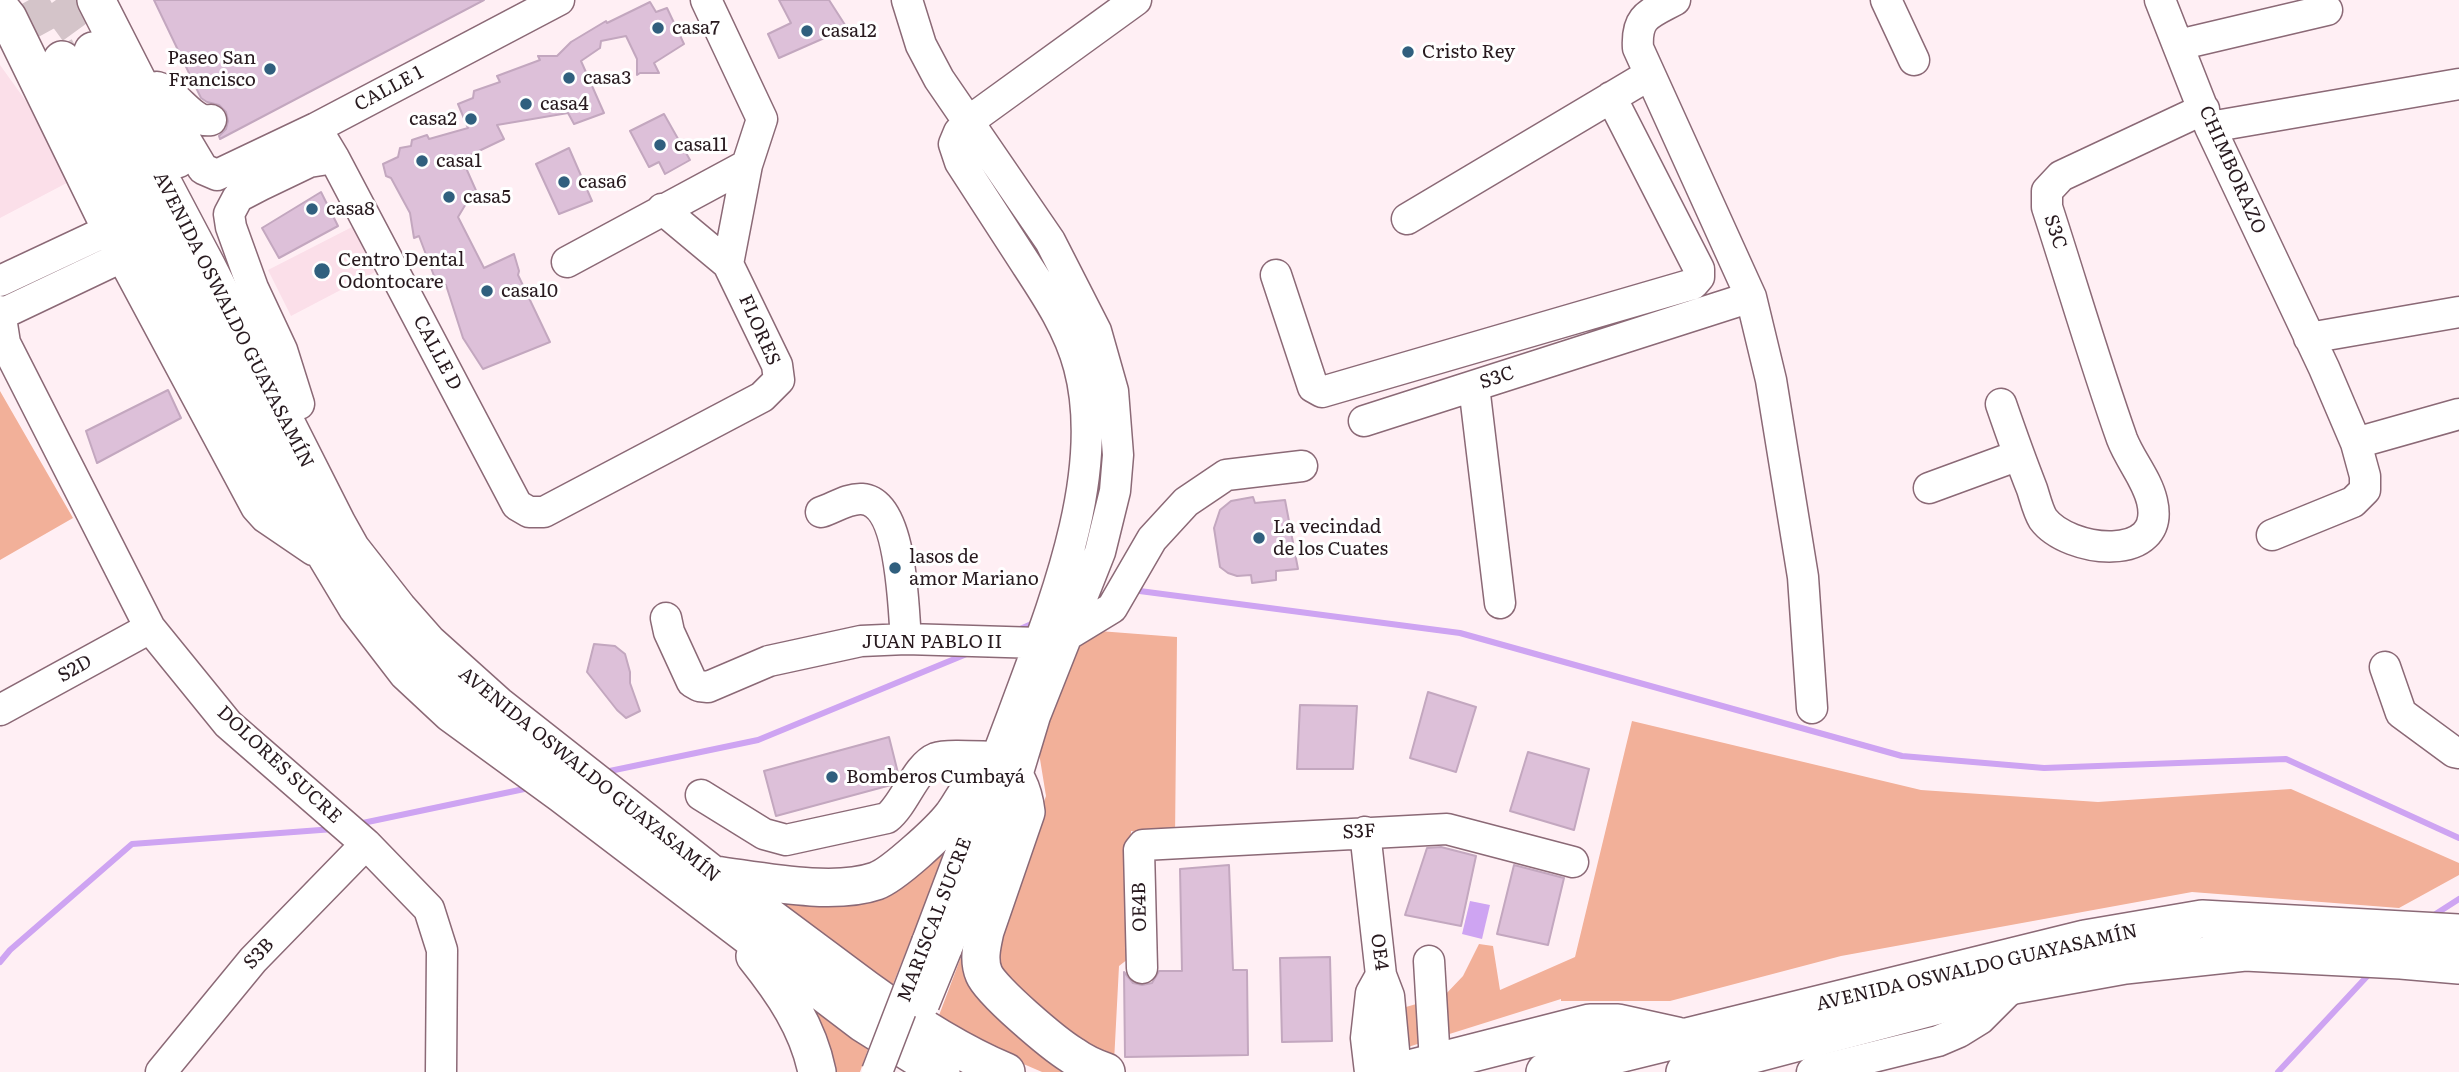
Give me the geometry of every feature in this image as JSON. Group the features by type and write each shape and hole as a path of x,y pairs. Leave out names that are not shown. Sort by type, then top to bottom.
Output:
{"main road":[{"path":"96,0 92,53 299,404 324,496"},
{"path":"3,13 119,242 259,505 268,515 325,554"},
{"name":"AVENIDA OSWALDO GUAYASAMÍN","path":"92,53 207,267 351,549 428,643 497,705 713,875 904,1016 972,1056 1006,1072"},
{"name":"AVENIDA OSWALDO GUAYASAMÍN","path":"92,53 300,512 357,607 407,672 450,713 863,1023 941,1072"},
{"path":"713,875 806,886 846,886 877,881 903,862 952,817 981,776 1002,768 1025,802 1024,820 985,930 981,950 982,971 993,988 1069,1054 1107,1072"},
{"path":"723,917 776,983 797,1015 817,1072"},
{"name":"AVENIDA OSWALDO GUAYASAMÍN","path":"1685,1055 2085,939 2202,919 2411,946 2459,965"},
{"name":"AVENIDA OSWALDO GUAYASAMÍN","path":"1545,1072 1685,1055 2014,985 2125,965 2245,952 2411,946"},
{"path":"1397,1072 1590,1023 1618,1023 1685,1055"}],"street":[{"path":"114,0 121,22 92,53 145,67 157,87 168,90 198,119 211,120"},
{"name":"CALLE 1","path":"157,87 203,169 217,175 316,128 559,0"},
{"path":"662,209 728,264 747,165 762,119 706,0"},
{"path":"908,7 921,45 939,79 969,121 1136,0"},
{"path":"1675,0 1648,14 1637,30 1638,48 1751,297 1771,380 1804,577 1812,708"},
{"path":"1886,0 1914,60"},
{"name":"CHIMBORAZO","path":"2160,0 2207,118 2356,443 2365,476 2365,490 2353,502 2272,535"},
{"path":"2178,45 2327,10"},
{"path":"1407,219 1649,75"},
{"name":"S3C","path":"2019,455 2043,518 2059,533 2090,546 2112,547 2130,544 2143,536 2152,523 2153,502 2123,442 2047,207 2047,191 2061,176 2207,118 2459,84"},
{"path":"1276,275 1313,387 1322,392 1693,284 1699,278 1699,270 1611,97"},
{"name":"MARISCAL SUCRE","path":"877,1072 936,946 1002,768 1035,716 1052,640 1087,450 1087,408 1079,365 1061,322 960,162 954,144 959,132 969,121"},
{"name":"CALLE D","path":"316,128 517,505"},
{"path":"299,404 282,349 253,288 229,215 238,197 309,162 334,158"},
{"path":"567,262 747,165"},
{"path":"0,281 119,242"},
{"path":"1,312 119,242"},
{"name":"FLORES","path":"517,505 529,512 544,512 762,397 779,380 777,365 728,264"},
{"name":"S3C","path":"1364,421 1751,297"},
{"name":"DOLORES SUCRE","path":"1,312 5,343 150,628 228,724 366,844 429,909 442,950 441,1072"},
{"path":"2309,338 2459,312"},
{"path":"1474,386 1500,603"},
{"path":"1929,488 2019,455 2001,404"},
{"path":"2356,443 2459,414"},
{"path":"1052,640 1112,608 1152,539 1186,502 1226,475 1302,466"},
{"path":"821,512 848,501 861,499 872,501 882,511 897,544 906,639"},
{"name":"JUAN PABLO II","path":"666,618 669,632 692,682 708,687 748,669 797,654 861,641 1052,640"},
{"name":"S2D","path":"0,710 150,628"},
{"path":"2385,667 2401,713 2459,753"},
{"path":"701,795 764,834 786,840 887,818 897,811 926,765 937,758 1002,768"},
{"name":"S3F","path":"1140,846 1365,832 1455,830 1573,862"},
{"name":"OE4","path":"1365,832 1381,975 1389,996 1397,1072"},
{"name":"S3B","path":"161,1072 253,960 366,844"},
{"name":"OE4B","path":"1140,846 1142,968"},
{"path":"896,1072 936,946"},
{"path":"2411,946 2459,980"},
{"path":"1429,961 1435,1062"},
{"path":"1370,1072 1366,1038 1371,993 1381,975"},
{"path":"1812,1072 1938,1041 1959,1032 1980,1019 2014,985"}],"shaded area":[{"path":"0,65 80,176 0,218"},
{"name":"Centro Dental Odontocare","path":"352,227 375,272 291,316 268,270"},
{"path":"0,391 73,518 0,560"},
{"path":"1099,631 1177,637 1175,839 1131,831 1128,959 1119,966 1114,1062 1078,1043 988,962 1046,796 1039,753 1072,652"},
{"path":"1632,721 1921,790 2098,802 2291,789 2459,863 2459,875 2399,908 2192,892 1841,956 1670,1001 1561,999 1408,1047 1399,1009 1444,996 1463,976 1479,944 1493,946 1500,990 1575,957"},
{"path":"952,836 891,989 771,902 841,904"},
{"path":"1470,901 1490,905 1482,939 1462,934"},
{"path":"970,933 1078,1072 1042,1072 998,1053 938,1018"},
{"path":"781,977 869,1046 860,1072 826,1072"}],"building":[{"name":"Paseo San Francisco","path":"154,0 484,0 220,139 219,136 226,129 228,121 226,112 219,105 201,98"},
{"name":"casa12","path":"779,0 829,0 847,28 779,58 768,34 791,23"},
{"path":"650,2 656,12 667,8 684,44 654,63 659,73 637,75 637,59 626,36 601,41 600,48 581,61 604,113 574,124 568,113 497,125 504,139 462,159 478,195 470,197 458,217 484,268 514,254 518,275 550,342 483,369 463,338 446,285 439,289 419,236 414,238 410,213 391,178 386,176 383,164 398,157 400,148 411,146 412,140 427,135 429,139 468,128 458,104 473,98 474,91 500,82 497,76 540,60 538,56 557,56 571,42 606,21 607,23"},
{"name":"casa11","path":"664,114 690,160 665,174 659,162 649,167 630,131"},
{"name":"casa6","path":"569,148 592,201 559,214 536,164"},
{"name":"casa8","path":"321,192 338,226 279,258 262,228"},
{"path":"168,390 181,418 97,463 86,431"},
{"path":"1253,497 1255,503 1285,500 1298,569 1276,571 1276,580 1252,583 1251,575 1237,576 1220,567 1214,528 1220,510 1231,501"},
{"path":"594,644 615,646 625,654 630,683 640,711 626,718 587,672"},
{"path":"1428,692 1476,707 1456,772 1410,758"},
{"path":"1300,705 1357,706 1353,769 1297,769"},
{"name":"Bomberos Cumbayá","path":"889,737 898,773 891,785 776,816 764,771"},
{"path":"1528,752 1589,769 1574,830 1510,811"},
{"path":"1441,847 1476,856 1461,926 1405,915 1427,848"},
{"path":"1229,865 1233,970 1247,970 1248,1055 1125,1057 1124,972 1133,983 1142,985 1152,983 1159,971 1182,971 1180,869"},
{"path":"1514,865 1564,878 1548,945 1497,934"},
{"path":"1330,957 1332,1041 1282,1042 1280,958"}],"waterway":[{"path":"1132,590 1460,633 1902,756 2044,768 2286,759 2459,838"},
{"path":"1016,631 1038,621"},
{"path":"605,772 758,740 969,653"},
{"path":"358,824 529,788"},
{"path":"0,962 10,950 132,844 334,829"},
{"path":"2431,917 2459,899"},
{"path":"2278,1072 2372,971"}],"tunnel":[{"path":"29,0 62,60"},
{"path":"56,0 93,51"}],"place":[{"name":"casa7","path":"658,28"},
{"name":"casa12","path":"807,31"},
{"name":"Cristo Rey","path":"1408,52"},
{"name":"Paseo San Francisco","path":"270,69"},
{"name":"casa3","path":"569,78"},
{"name":"casa4","path":"526,104"},
{"name":"casa2","path":"471,119"},
{"name":"casa11","path":"660,145"},
{"name":"casa1","path":"422,161"},
{"name":"casa6","path":"564,182"},
{"name":"casa5","path":"449,197"},
{"name":"casa8","path":"312,209"},
{"name":"Centro Dental Odontocare","path":"322,271"},
{"name":"casa10","path":"487,291"},
{"name":"La vecindad de los Cuates","path":"1259,538"},
{"name":"lasos de amor Mariano","path":"895,568"},
{"name":"Bomberos Cumbayá","path":"832,777"}]}
